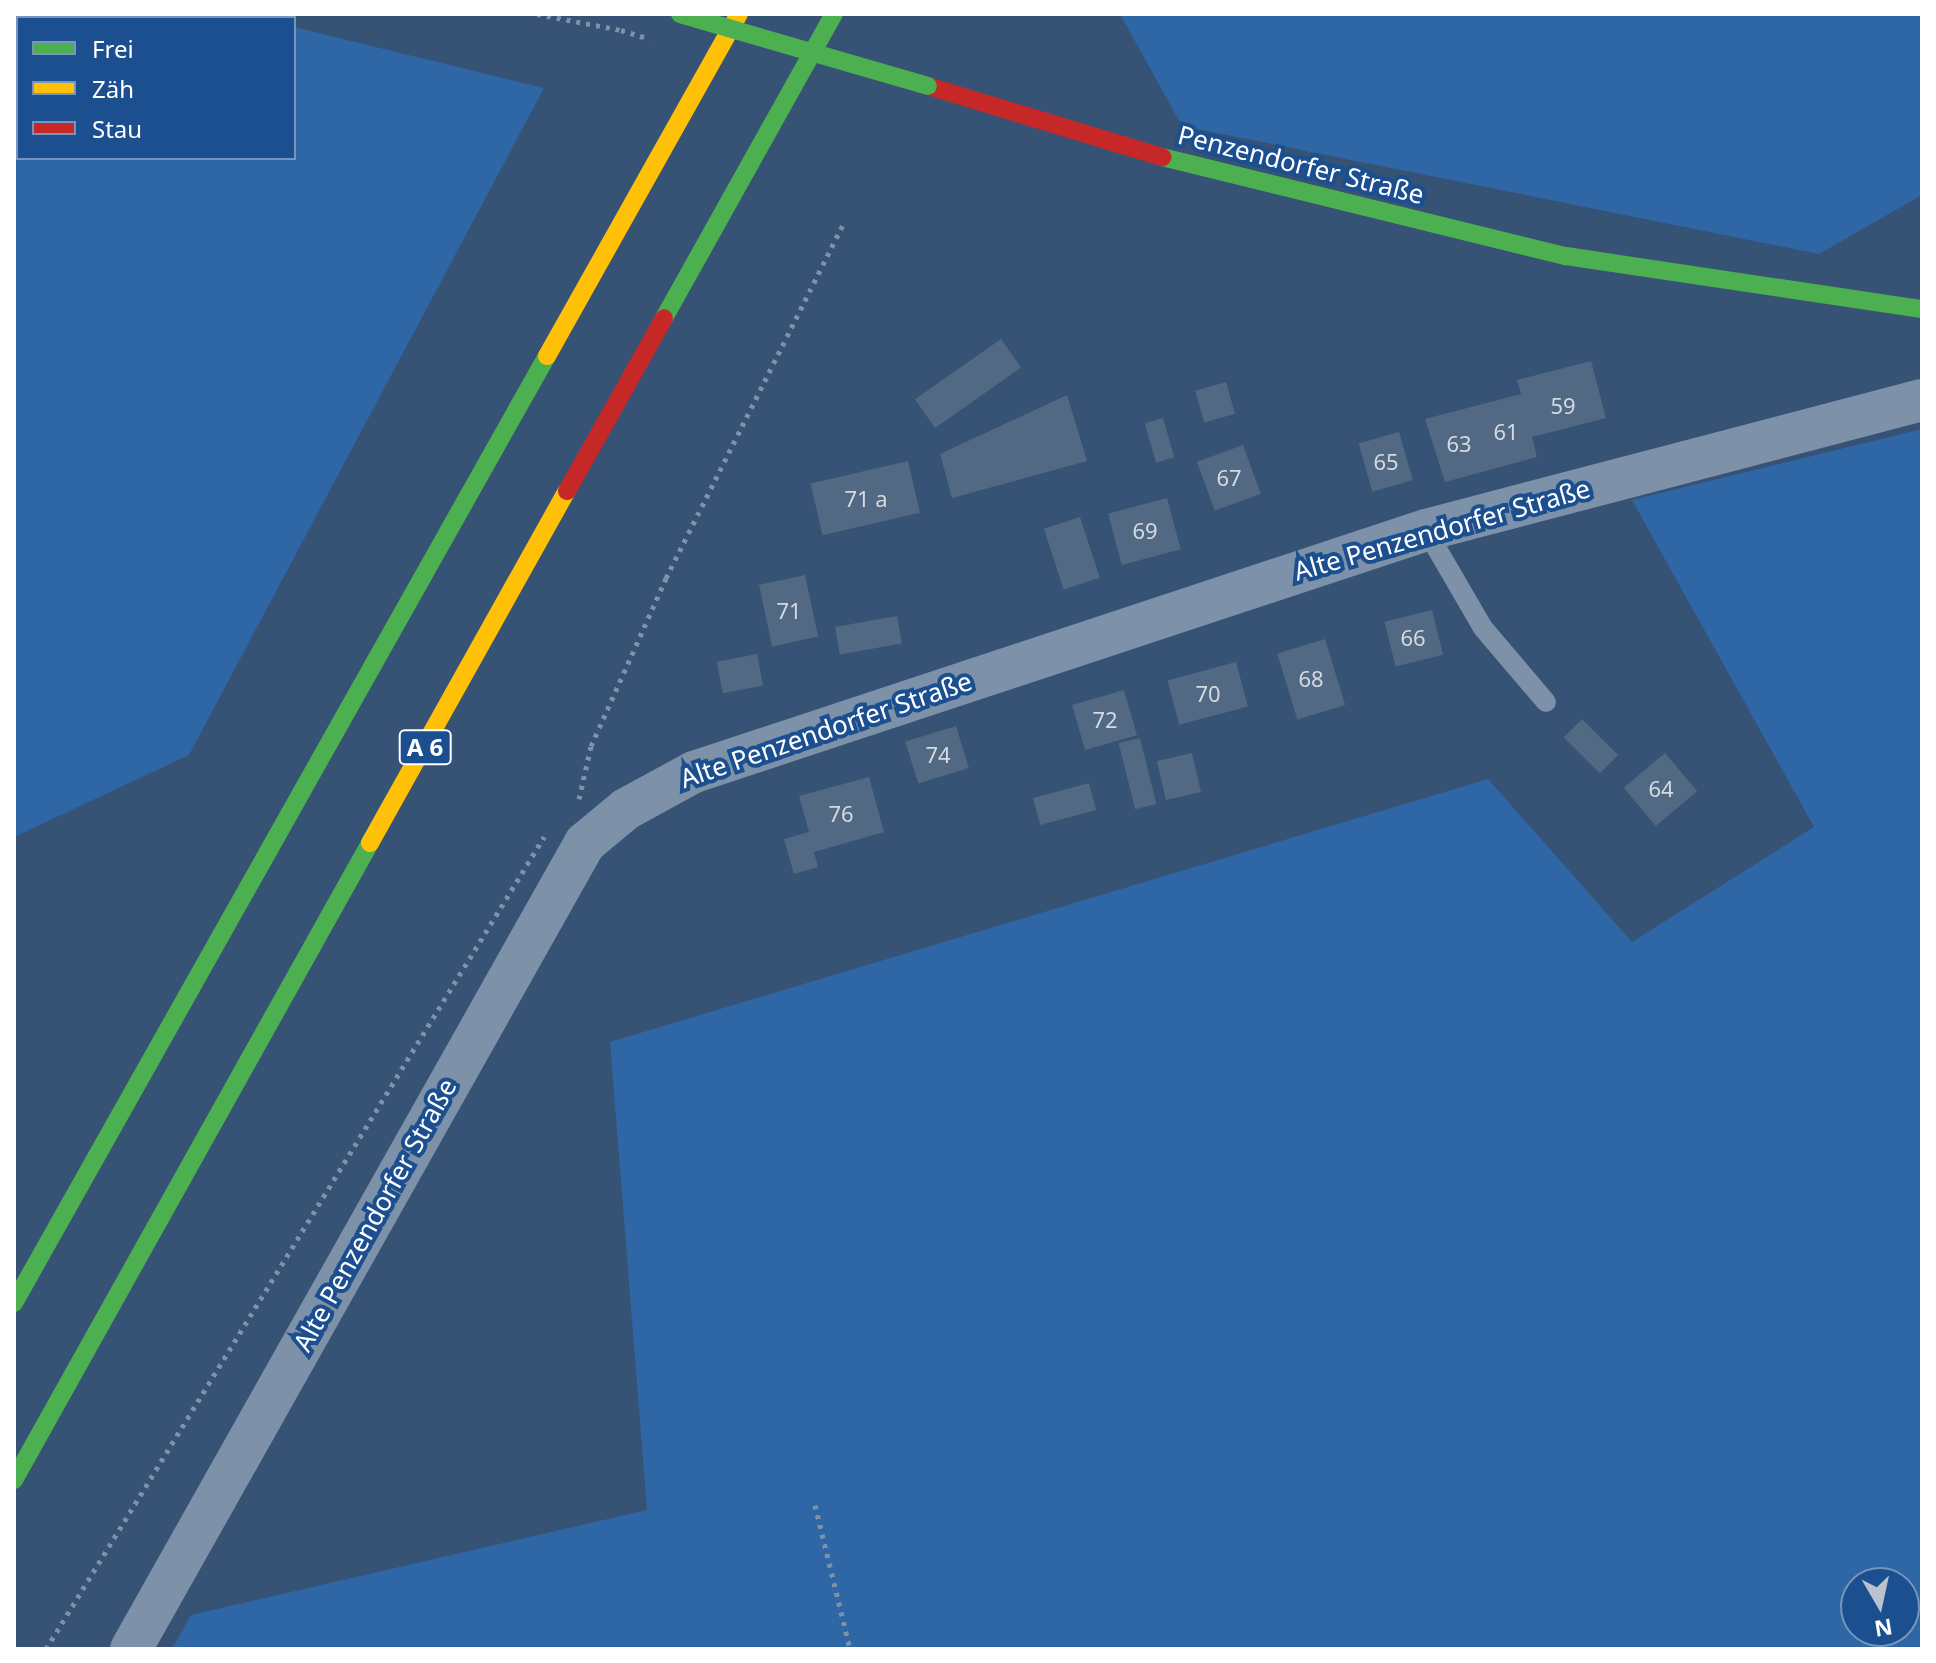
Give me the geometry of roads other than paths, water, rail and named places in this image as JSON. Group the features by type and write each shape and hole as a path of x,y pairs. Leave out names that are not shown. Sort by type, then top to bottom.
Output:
{"main road":[{"name":"Penzendorfer Straße","path":"680,14 1243,181 1566,256 1922,309"},
{"path":"14,1303 739,14"},
{"name":"A 6","path":"14,1480 834,14"}],"street":[{"name":"Alte Penzendorfer Straße","path":"131,1649 585,843 626,809 694,772 1426,530 1922,400"}],"lane":[{"path":"1426,530 1483,628 1546,702"}]}
